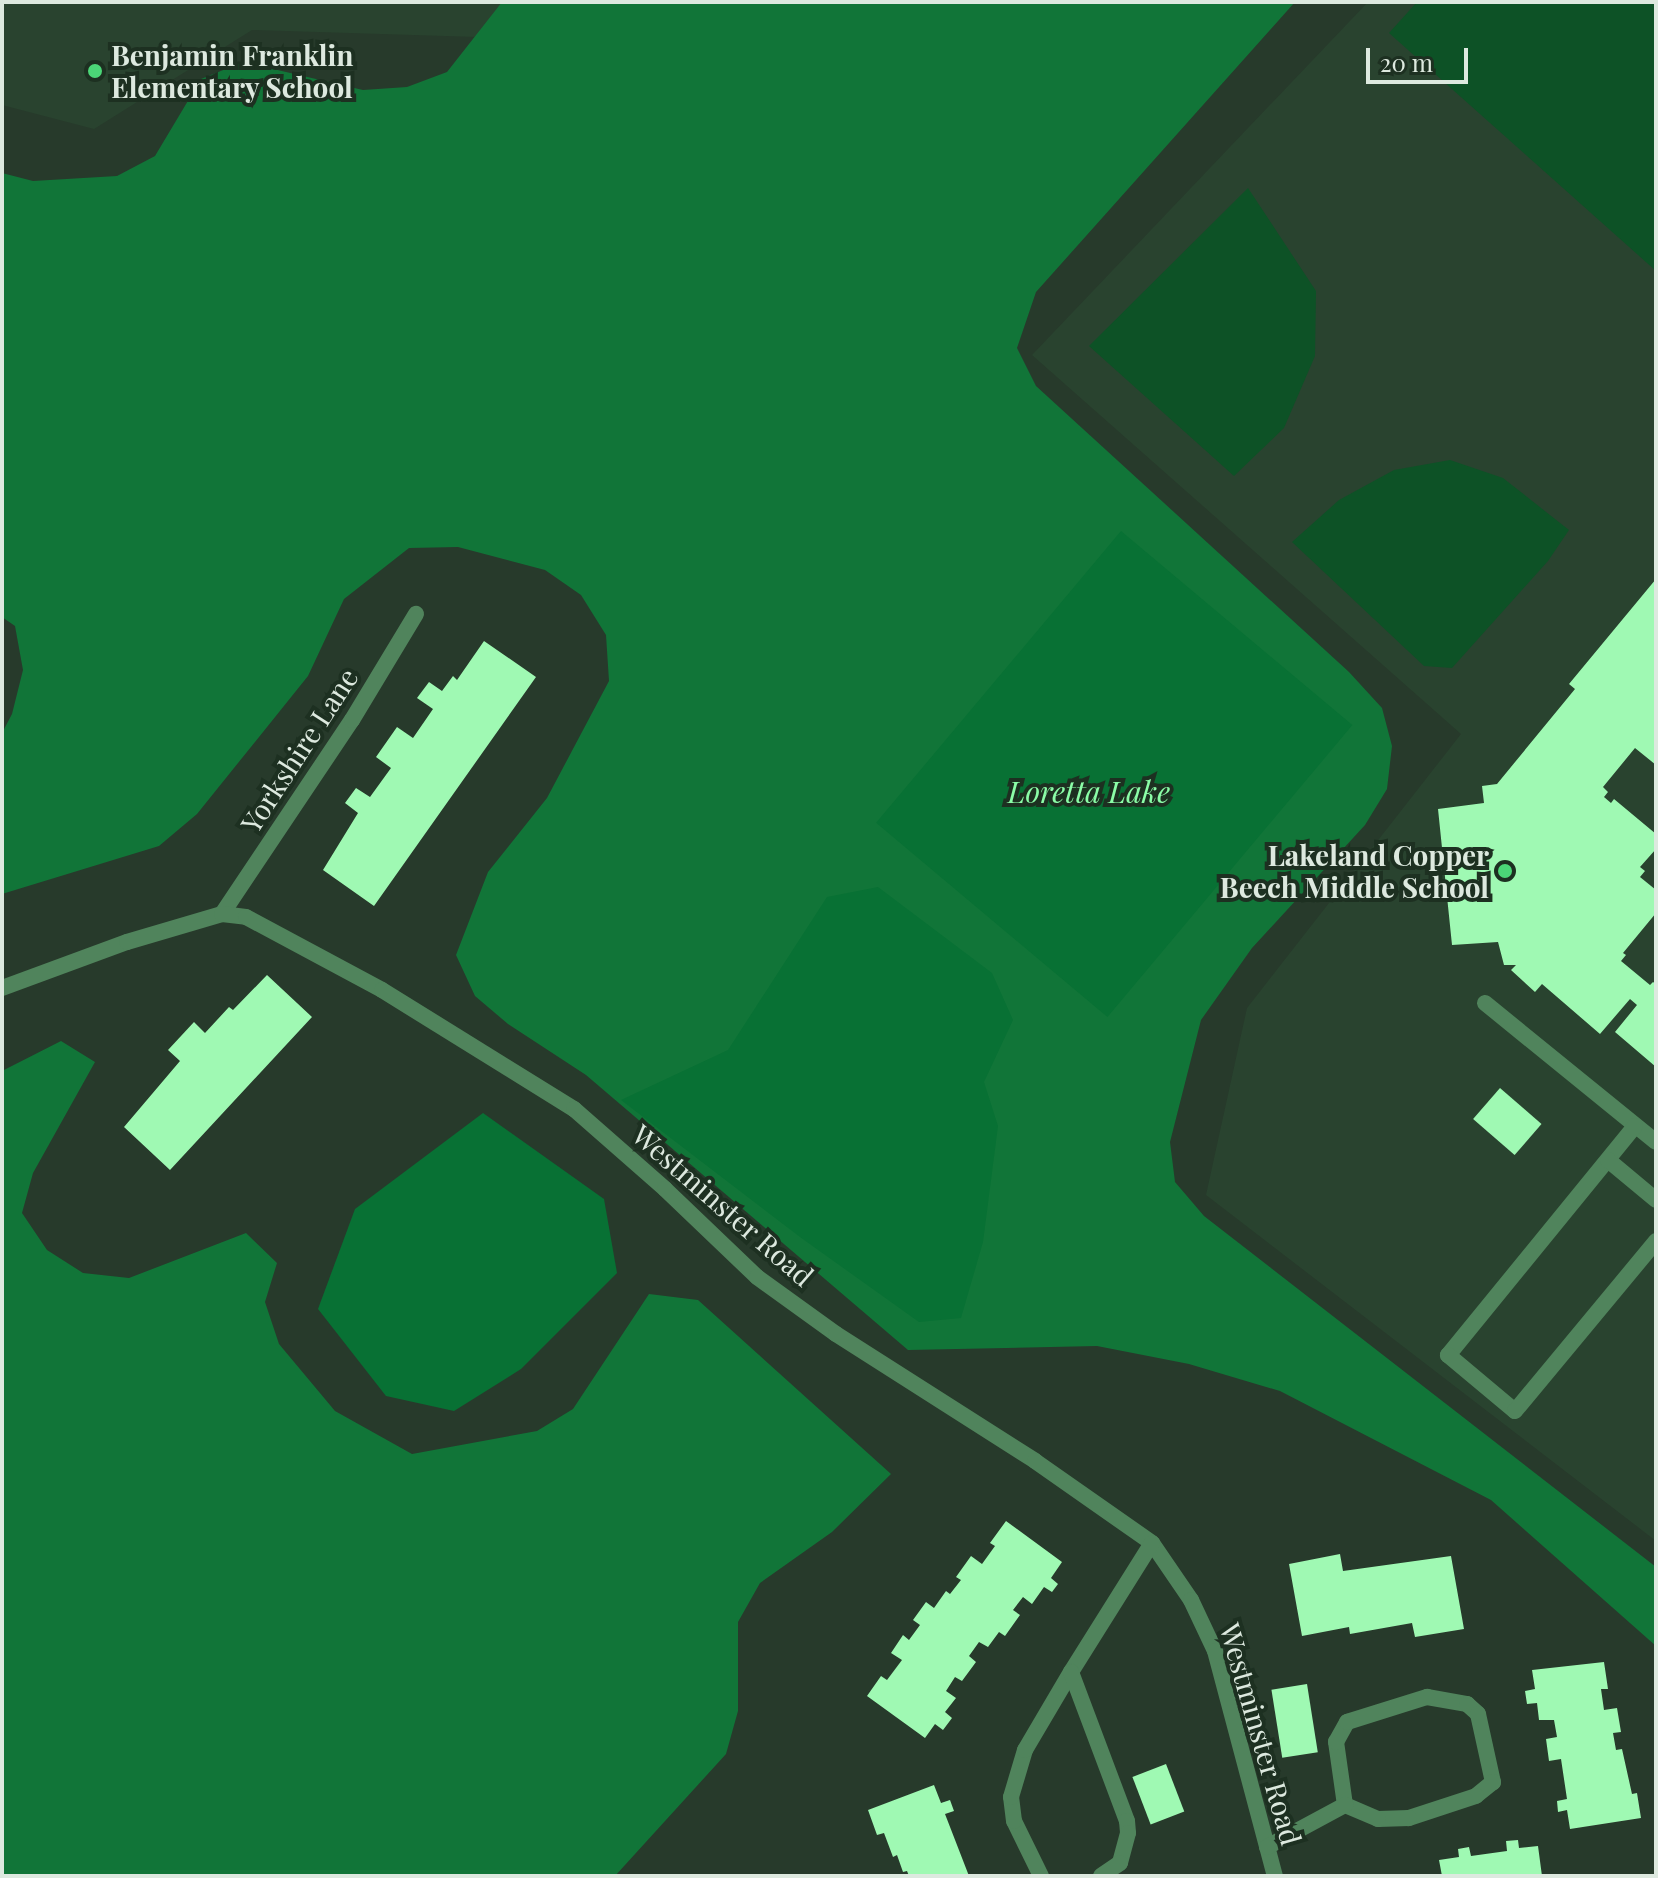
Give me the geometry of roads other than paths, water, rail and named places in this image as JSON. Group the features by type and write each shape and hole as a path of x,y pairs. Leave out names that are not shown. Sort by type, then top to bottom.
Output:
{"street":[{"name":"Yorkshire Lane","path":"222,914 352,720 416,614"},
{"path":"2,988 127,942 222,914"},
{"name":"Westminster Road","path":"222,914 246,917 382,990 574,1109 665,1189 757,1277 836,1334 1035,1461 1152,1543 1191,1600 1215,1651 1275,1876"},
{"path":"1485,1003 1656,1142"},
{"path":"1635,1126 1448,1355 1515,1411 1656,1241"},
{"path":"1608,1160 1656,1200"},
{"path":"1041,1876 1014,1821 1011,1797 1025,1750 1152,1543"},
{"path":"1071,1672 1127,1821 1128,1833 1120,1863 1101,1876"},
{"path":"1427,1697 1467,1704 1478,1714 1493,1782 1476,1796 1409,1818 1378,1819 1345,1805 1336,1742 1347,1722 1427,1697"},
{"path":"1267,1847 1345,1805"}],"water":[{"name":"Loretta Lake","path":"1121,531 1352,725 1107,1017 876,823"},
{"path":"878,887 992,973 1013,1020 984,1082 998,1126 983,1242 961,1318 919,1322 800,1237 621,1100 728,1050 827,897"},
{"path":"483,1113 604,1199 617,1273 521,1369 454,1411 386,1396 318,1309 355,1209"}],"place":[{"name":"Benjamin Franklin Elementary School","path":"95,71"},
{"name":"Lakeland Copper Beech Middle School","path":"1505,871"}]}
